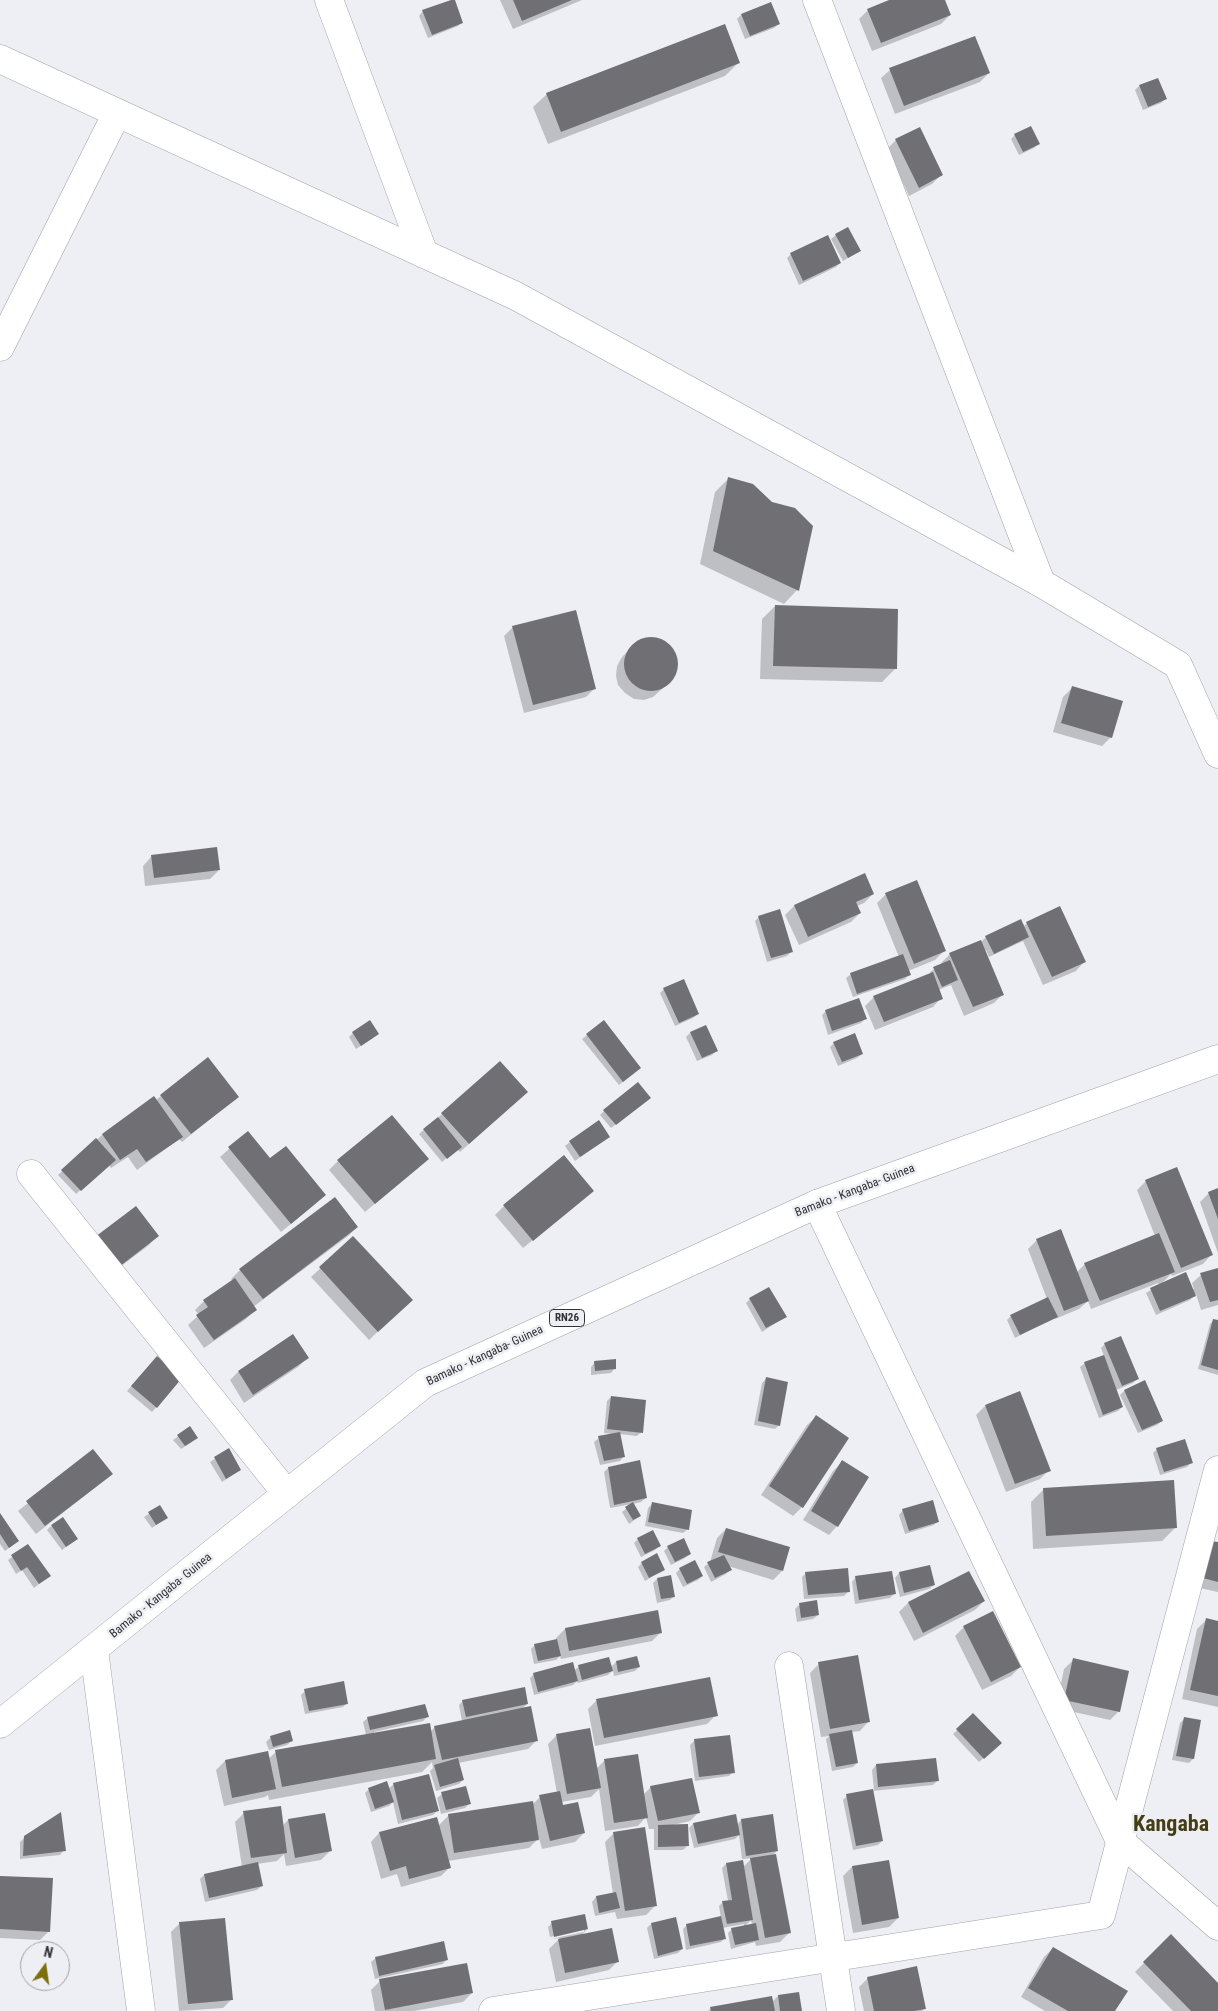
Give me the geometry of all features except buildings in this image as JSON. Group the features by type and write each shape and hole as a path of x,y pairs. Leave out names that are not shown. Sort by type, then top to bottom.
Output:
{"street":[{"path":"329,0 424,254"},
{"path":"817,0 1041,583"},
{"path":"0,59 516,296 1041,583 1178,665 1218,754"},
{"path":"0,347 117,113"},
{"name":"Bamako - Kangaba- Guinea","path":"0,1724 425,1383 817,1204 1218,1059"},
{"path":"31,1174 287,1494"},
{"path":"817,1204 1120,1840 1218,1926"},
{"path":"493,2011 1101,1915 1218,1470"},
{"path":"94,1650 141,2011"},
{"path":"789,1666 841,2011"}],"district":[{"name":"Kangaba","path":"1171,1825"}]}
